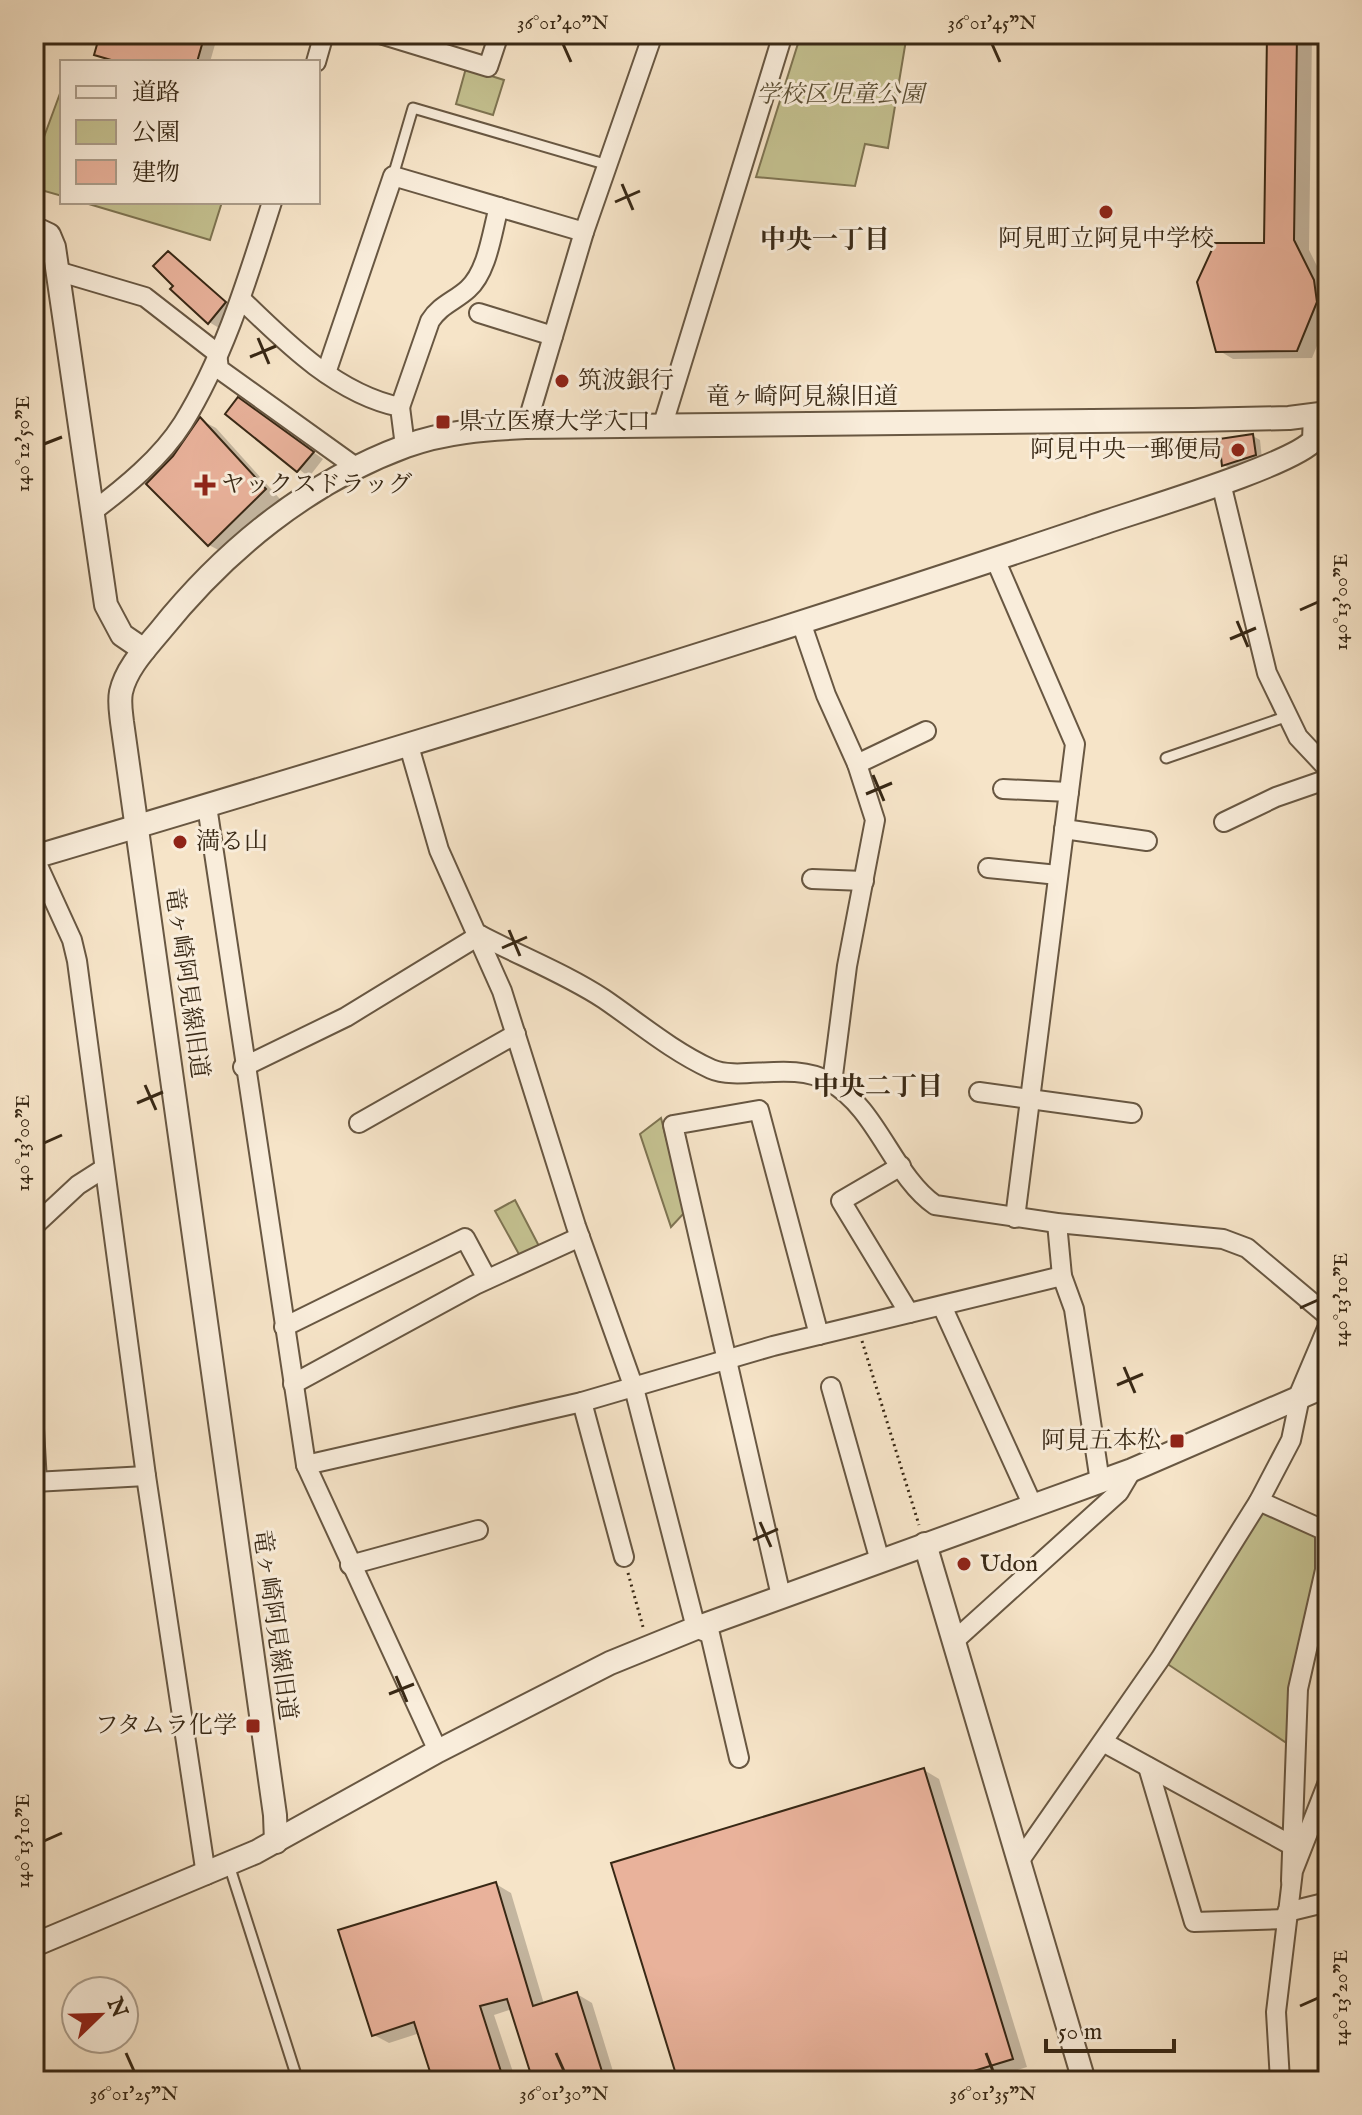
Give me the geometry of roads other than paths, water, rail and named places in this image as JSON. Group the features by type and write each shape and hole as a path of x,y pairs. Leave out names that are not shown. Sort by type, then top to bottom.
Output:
{"street":[{"path":"317,60 324,34"},
{"path":"380,34 412,39 488,67 499,34"},
{"path":"526,427 584,232 653,34"},
{"path":"663,424 783,34"},
{"path":"326,373 393,176 584,232"},
{"path":"92,512 121,490 170,440 183,422 241,299 271,204"},
{"path":"405,446 400,407 430,321 437,310 470,288 479,274 499,207"},
{"path":"34,228 49,235 57,271 106,605 122,635 144,650"},
{"path":"57,271 145,297 217,353 219,369 357,468"},
{"path":"241,299 326,373 371,401 400,407"},
{"path":"479,313 553,336"},
{"path":"206,1875 146,1476 77,961 72,940 34,857 409,746 801,622 1221,483 1301,451 1314,440 1321,414"},
{"name":"竜ヶ崎阿見線旧道","path":"276,1842 275,1815 120,696 130,670 144,650 200,584 259,529 357,468 405,446 454,433 526,427 1321,414"},
{"path":"1221,483 1267,673 1298,737 1328,769"},
{"path":"995,559 1075,744 1015,1218"},
{"path":"801,622 826,695 857,764 875,820 847,966 832,1083"},
{"path":"857,764 926,731"},
{"path":"409,746 427,795 439,850 459,900 480,935 516,1034 580,1237 634,1388 696,1628"},
{"path":"1224,822 1276,797 1328,779"},
{"path":"1003,789 1069,792"},
{"path":"207,806 243,1067 306,1465 438,1751"},
{"path":"1064,829 1147,841"},
{"path":"988,868 1058,875"},
{"path":"812,879 864,881"},
{"path":"243,1067 346,1017 480,935"},
{"path":"480,935 604,999 628,1020 714,1071 807,1072 832,1083 872,1123 921,1196 935,1205 1057,1223 1223,1239 1247,1248 1328,1316"},
{"path":"359,1123 516,1034"},
{"path":"979,1092 1132,1113"},
{"path":"781,1596 730,1359 673,1125 759,1110 819,1335"},
{"path":"901,1166 841,1201 909,1313"},
{"path":"34,1226 78,1185 103,1169"},
{"path":"1057,1223 1062,1276 1074,1309 1100,1482"},
{"path":"293,1384 487,1279 580,1237"},
{"path":"284,1327 465,1238 487,1279"},
{"path":"306,1465 582,1402 819,1335 1062,1276"},
{"path":"942,1306 1033,1506"},
{"path":"1020,1860 1103,1742 1259,1501 1291,1440 1300,1397 1328,1331"},
{"path":"34,1945 229,1865 553,1690 648,1647 1132,1470 1328,1385"},
{"path":"831,1387 880,1561"},
{"path":"582,1402 624,1557"},
{"path":"34,1429 36,1482 146,1476"},
{"path":"954,1641 1119,1492 1132,1470"},
{"path":"1259,1501 1326,1531 1325,1570 1298,1689 1291,1881 1276,2012 1280,2081"},
{"path":"350,1565 478,1530"},
{"path":"925,1544 1084,2081"},
{"path":"696,1628 710,1634 739,1758"},
{"path":"1103,1742 1293,1846"},
{"path":"1148,1767 1194,1922 1287,1915 1328,1902"},
{"path":"1291,1881 1324,1801 1328,1782"}],"lane":[{"path":"393,176 413,108 608,165"},
{"path":"1166,758 1288,716"},
{"path":"229,1865 298,2081"}],"place":[{"name":"阿見町立阿見中学校","path":"1106,212"},
{"name":"筑波銀行","path":"562,381"},
{"name":"県立医療大学入口","path":"443,422"},
{"name":"阿見中央一郵便局","path":"1238,450"},
{"name":"ヤックスドラッグ","path":"205,485"},
{"name":"満る山","path":"180,842"},
{"name":"阿見五本松","path":"1177,1441"},
{"name":"Udon","path":"964,1564"},
{"name":"フタムラ化学","path":"253,1726"}],"district":[{"name":"中央一丁目","path":"825,240"},
{"name":"中央二丁目","path":"878,1087"}],"park label":[{"name":"学校区児童公園","path":"840,95"}]}
